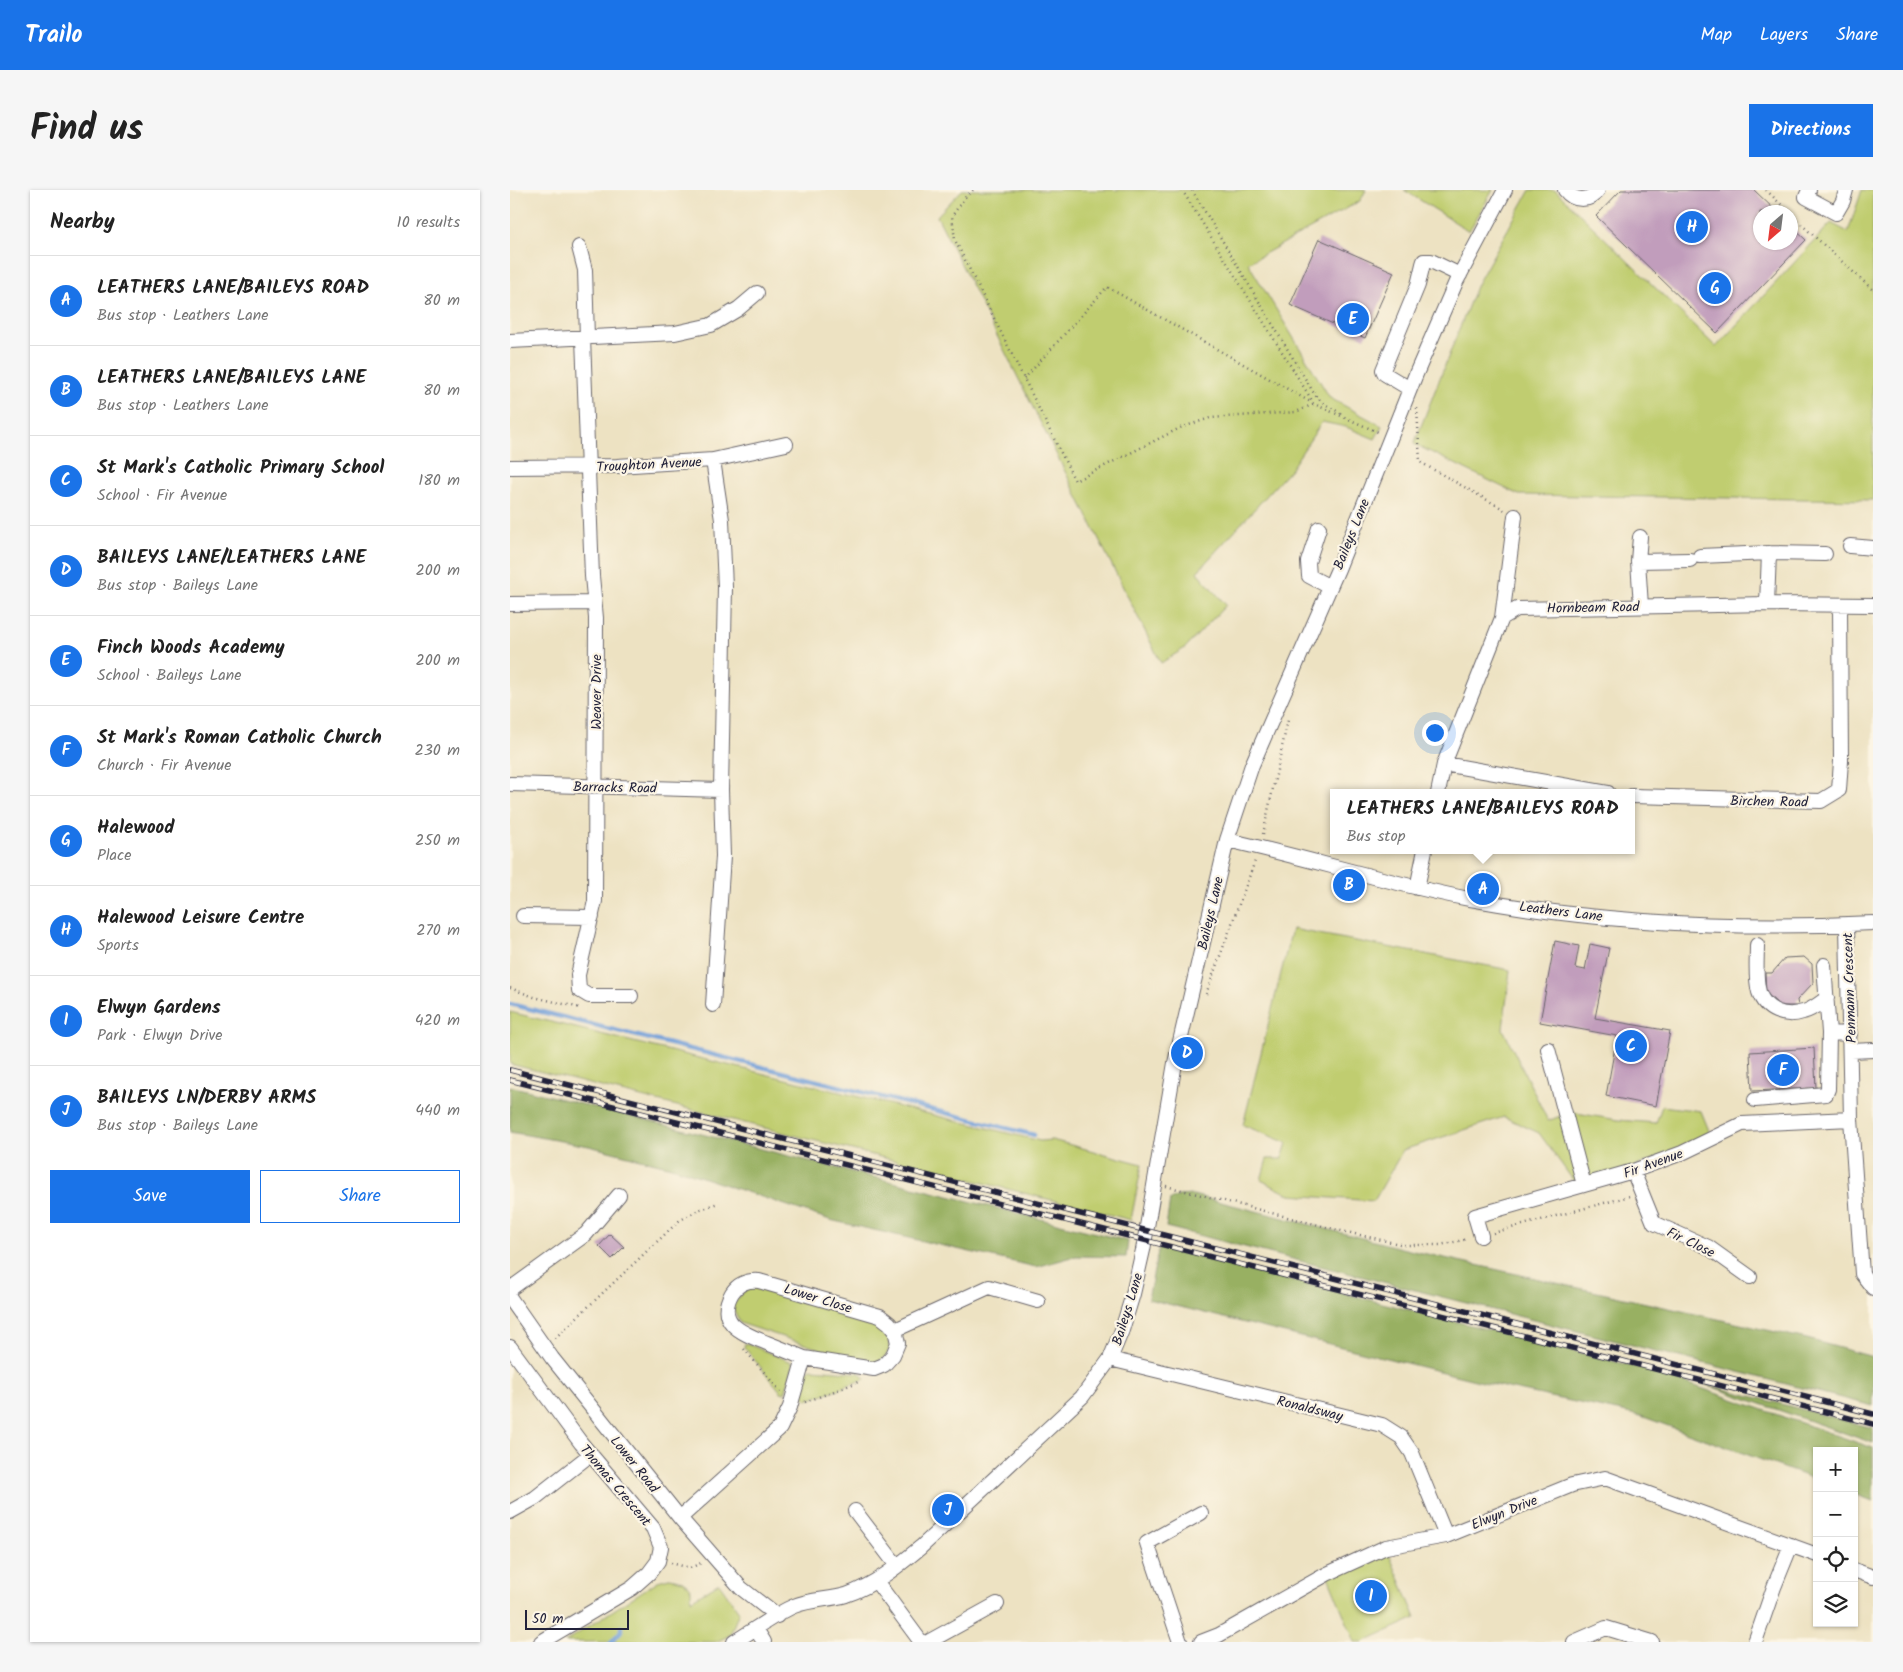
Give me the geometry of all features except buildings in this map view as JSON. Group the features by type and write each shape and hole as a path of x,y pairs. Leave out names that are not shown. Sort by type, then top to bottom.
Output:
{"street":[{"name":"Baileys Lane","path":"734,1642 776,1616 801,1604 829,1600 876,1582 921,1547 1076,1403 1110,1359 1122,1330 1133,1294 1175,1064 1227,840 1252,766 1330,587 1384,435 1410,388 1460,275 1505,190"},
{"path":"1565,190 1573,198 1585,200 1591,198 1598,190"},
{"path":"1809,190 1806,197 1836,213 1843,201 1846,190"},
{"name":"Weaver Drive","path":"579,247 585,270 588,467 594,603 595,787 595,901 578,975 579,990 589,996 631,996"},
{"path":"1410,388 1385,374 1383,370 1418,285 1422,264 1424,261 1431,261 1460,275"},
{"path":"510,341 675,333 711,325 738,309 757,293"},
{"name":"Troughton Avenue","path":"510,467 588,467 713,460 786,444"},
{"path":"713,460 722,520 725,587 721,790 723,856 713,1005"},
{"path":"1439,789 1444,764 1502,618 1515,516"},
{"path":"1319,528 1308,562 1309,576 1330,587"},
{"path":"1640,537 1638,561 1641,606"},
{"path":"1850,546 1873,548"},
{"path":"1638,561 1769,553 1826,554"},
{"path":"1767,604 1769,553"},
{"path":"510,604 594,603"},
{"name":"Hornbeam Road","path":"1502,618 1517,609 1767,604 1873,605"},
{"name":"Birchen Road","path":"1635,796 1821,801 1839,790 1841,762 1840,605"},
{"path":"1444,764 1585,789"},
{"name":"Barracks Road","path":"510,784 721,790"},
{"name":"Leathers Lane","path":"1227,840 1417,888 1519,906 1631,920 1705,925 1775,926 1873,923"},
{"path":"1417,888 1424,854"},
{"path":"522,916 592,917"},
{"name":"Penmann Crescent","path":"1846,925 1851,1051 1851,1118 1862,1274 1873,1288"},
{"path":"1757,945 1759,993 1772,1010 1788,1014 1804,1012 1827,998"},
{"path":"1755,1100 1826,1094 1828,1089 1828,1033 1824,965"},
{"path":"1828,1033 1850,1034"},
{"path":"1548,1049 1584,1185"},
{"name":"Penmann Crescent","path":"1851,1051 1873,1050"},
{"name":"Fir Avenue","path":"1481,1236 1475,1216 1633,1171 1682,1153 1742,1124 1851,1118"},
{"name":"Fir Close","path":"1633,1171 1654,1224 1708,1247 1750,1277"},
{"path":"510,1289 586,1234 619,1195"},
{"name":"Lower Close","path":"874,1369 804,1358 742,1333 731,1324 727,1315 732,1293 747,1280 759,1280 880,1316 896,1330"},
{"path":"874,1369 884,1365 893,1355 898,1343 896,1330 989,1287 1038,1301"},
{"name":"Lower Road","path":"510,1298 545,1348 615,1439 680,1518 741,1588 776,1616"},
{"name":"Thomas Crescent","path":"512,1354 591,1454 653,1528 661,1547 658,1557"},
{"path":"680,1518 780,1428 790,1407 804,1358"},
{"name":"Ronaldsway","path":"1110,1359 1382,1425 1401,1437 1412,1452 1446,1536"},
{"path":"510,1512 536,1498 591,1454"},
{"name":"Elwyn Drive","path":"1201,1642 1220,1638 1326,1574 1386,1546 1446,1536 1572,1485 1605,1478 1813,1553"},
{"path":"855,1511 897,1566"},
{"path":"1180,1642 1147,1543 1202,1513"},
{"path":"1755,1642 1791,1545"},
{"path":"542,1642 632,1588 650,1573 658,1557"},
{"path":"1858,1571 1873,1577"},
{"path":"876,1582 921,1642"},
{"path":"928,1642 997,1604"},
{"path":"1574,1642 1606,1628 1652,1642"},
{"path":"756,1629 764,1642"}],"path":[{"path":"973,190 966,196 952,216 954,240 1075,481 1180,428 1210,418 1296,412 1314,404"},
{"path":"1182,190 1314,404"},
{"path":"1192,190 1315,395 1332,409 1384,435"},
{"path":"1766,190 1782,205"},
{"path":"1798,220 1873,290"},
{"path":"1024,379 1107,287 1314,404 1384,435"},
{"path":"1417,403 1420,462 1515,516"},
{"path":"1206,995 1260,847 1290,712"},
{"path":"510,988 534,997 582,1008"},
{"path":"1154,1183 1404,1245 1440,1245 1481,1236 1642,1193"},
{"path":"545,1348 679,1221 698,1210 718,1203"},
{"path":"742,1333 742,1346 783,1395 790,1407 868,1379 874,1369"},
{"path":"658,1557 681,1567 690,1568 712,1556"}],"green space":[{"path":"962,190 1366,190 1360,201 1248,263 1330,398 1382,426 1375,439 1346,427 1322,422 1290,470 1197,572 1226,605 1185,648 1161,663 937,216"},
{"path":"1404,190 1493,190 1469,231"},
{"path":"1530,190 1555,190 1716,347 1831,223 1848,232 1862,190 1873,190 1873,500 1519,495 1414,444 1477,284"},
{"path":"1292,929 1510,970 1503,1029 1548,1121 1570,1112 1618,1120 1656,1123 1662,1106 1701,1111 1712,1138 1578,1187 1539,1133 1504,1117 1403,1150 1374,1201 1290,1195 1261,1180 1267,1159 1282,1159 1287,1143 1243,1125"},
{"path":"510,1012 1040,1141 1052,1140 1142,1164 1131,1220 510,1064"},
{"path":"510,1086 1128,1241 1126,1257 1076,1256 1036,1267 830,1220 675,1168 589,1146 510,1132"},
{"path":"1193,1195 1409,1250 1807,1339 1873,1357 1873,1406 1166,1227 1170,1200 1178,1196"},
{"path":"1159,1247 1649,1370 1873,1448 1873,1501 1858,1495 1858,1447 1813,1447 1813,1479 1641,1416 1499,1386 1148,1299"},
{"path":"753,1288 879,1324 888,1337 888,1351 879,1361 865,1364 740,1323 733,1304 744,1291"},
{"path":"745,1343 792,1362 793,1366 785,1393 781,1392 744,1347"},
{"path":"812,1369 860,1373 865,1379 808,1400 801,1395 807,1371"},
{"path":"1701,1383 1873,1428 1873,1443"},
{"path":"1386,1547 1416,1618 1363,1642 1355,1642 1327,1574"},
{"path":"669,1578 684,1581 691,1590 691,1600 719,1583 739,1612 730,1635 716,1642 565,1642 658,1581"}],"waterway":[{"path":"510,1004 1034,1135"},
{"path":"611,1642 621,1631 621,1627"}],"railway":[{"path":"510,1070 1873,1414"},
{"path":"510,1080 1873,1424"}],"place":[{"name":"Halewood Leisure Centre","path":"1692,227"},
{"name":"Halewood","path":"1715,288"},
{"name":"Finch Woods Academy","path":"1353,319"},
{"name":"LEATHERS LANE/BAILEYS LANE","path":"1349,885"},
{"name":"LEATHERS LANE/BAILEYS ROAD","path":"1483,889"},
{"name":"St Mark's Catholic Primary School","path":"1631,1046"},
{"name":"BAILEYS LANE/LEATHERS LANE","path":"1187,1053"},
{"name":"St Mark's Roman Catholic Church","path":"1783,1070"},
{"name":"BAILEYS LN/DERBY ARMS","path":"948,1510"},
{"name":"Elwyn Gardens","path":"1371,1596"}]}
